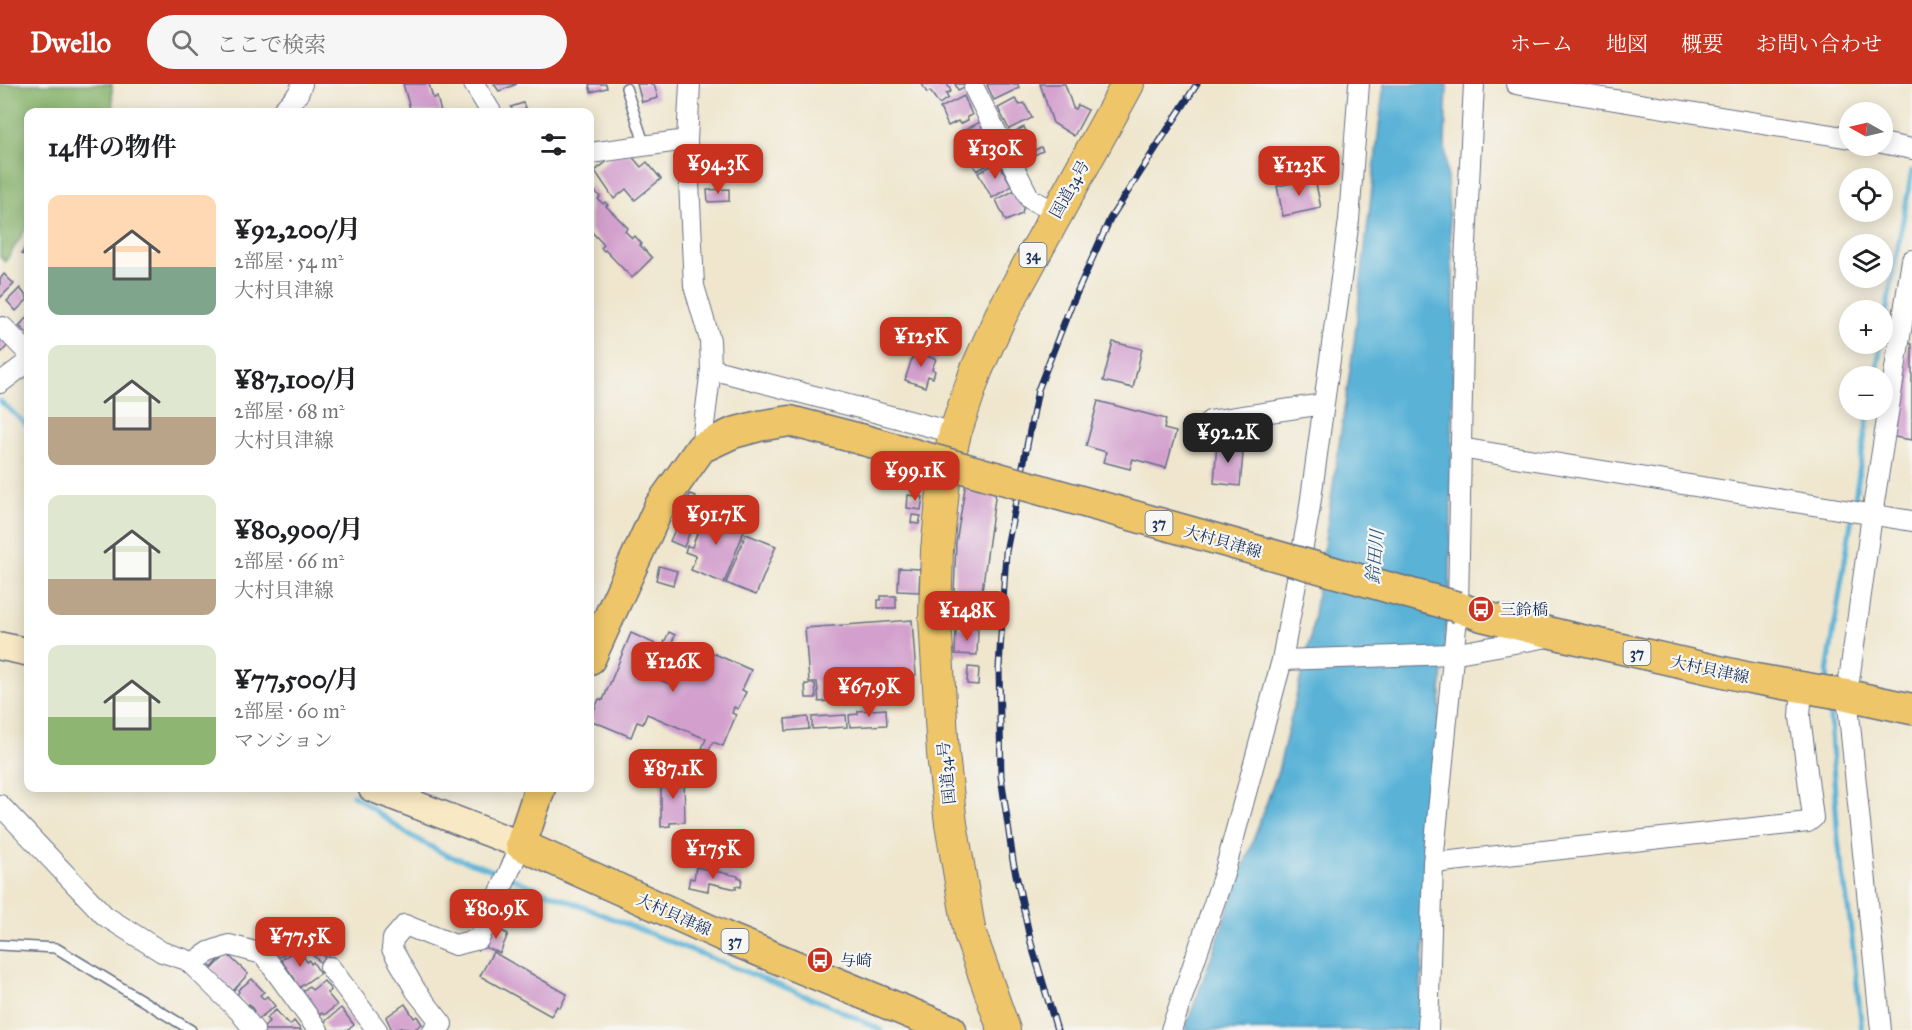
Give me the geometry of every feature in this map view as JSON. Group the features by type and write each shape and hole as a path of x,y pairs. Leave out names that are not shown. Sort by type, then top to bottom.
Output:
{"highway":[{"name":"国道34号","path":"1004,1030 970,934 951,824 943,754 935,618 944,481 956,433 976,371 1001,315 1128,84"}],"main road":[{"name":"大村貝津線","path":"594,650 659,507 701,448 733,433 759,426 790,422 860,439 1458,607 1482,616 1750,678 1912,709"},
{"path":"0,646 24,651"},
{"path":"381,792 517,856 539,792"},
{"name":"大村貝津線","path":"517,856 734,940 951,1030"}],"street":[{"path":"285,108 298,94 303,84"},
{"path":"474,84 489,108"},
{"path":"690,84 687,140 694,286 710,340 711,369 701,448"},
{"path":"1171,1030 1224,874 1290,659 1349,220 1359,84"},
{"path":"1428,1030 1433,863 1447,654 1458,607 1464,282 1474,84"},
{"path":"1516,84 1839,136"},
{"path":"974,88 997,152 1030,199 1056,212"},
{"path":"594,152 687,140"},
{"path":"1893,145 1910,149"},
{"path":"1881,1030 1827,692 1870,514 1912,260"},
{"path":"3,327 24,349"},
{"path":"0,382 24,365"},
{"path":"711,369 956,433"},
{"path":"1210,420 1323,404"},
{"path":"1460,448 1912,521"},
{"path":"1290,659 1447,654 1560,635"},
{"path":"1433,863 1808,822 1813,818 1800,717 1827,692"},
{"path":"0,806 105,916 162,952 187,960 239,1011 254,1030"},
{"path":"441,1028 416,991 392,948 393,939 405,925 455,945 479,939 517,856"},
{"path":"191,964 209,952 229,945 263,954 318,1030"},
{"path":"330,967 377,1030"}],"lane":[{"path":"626,88 645,146"},
{"path":"0,945 56,948 191,1030"}],"green space":[{"path":"0,84 112,84 113,108 24,108 24,232 5,262 0,257"}],"water":[{"name":"鈴田川","path":"1384,84 1447,84 1445,143 1454,296 1450,584 1418,1030 1185,1030 1278,771 1311,635 1354,343"}],"building":[{"path":"403,84 429,84 433,98 437,97 440,108 410,108"},
{"path":"494,84 517,84 499,91"},
{"path":"589,84 606,84 607,88 591,92"},
{"path":"637,84 654,84 658,98 642,102"},
{"path":"922,84 947,84 951,91 946,94 948,98 939,104 930,91 927,93"},
{"path":"955,84 971,84 958,90"},
{"path":"1018,84 1019,88 994,100 987,85"},
{"path":"1040,84 1065,84 1073,108 1076,109 1078,105 1088,110 1074,136 1053,123"},
{"path":"964,96 972,115 960,124 958,121 948,126 940,108"},
{"path":"1015,99 1020,105 1024,103 1032,118 1009,129 998,108"},
{"path":"523,103 525,108 511,108"},
{"path":"980,122 983,129 986,127 992,141 968,152 959,133"},
{"path":"1024,127 1034,147 1016,153 1007,135"},
{"path":"1041,147 1043,151 1022,161 1020,157"},
{"path":"630,154 641,167 647,162 661,179 635,200 626,189 614,199 595,171 615,155"},
{"path":"988,157 991,163 977,171 973,165"},
{"path":"998,162 1012,186 992,198 978,173"},
{"path":"728,166 728,178 707,179 706,167"},
{"path":"1315,179 1321,208 1283,216 1277,186"},
{"path":"729,189 729,201 708,202 707,190"},
{"path":"1017,189 1024,204 1022,214 1006,221 996,200"},
{"path":"594,190 600,197 598,199 603,204 605,202 608,205 606,206 628,228 625,231 632,238 635,236 652,258 632,278 601,248 604,245 594,234"},
{"path":"4,274 14,284 0,298 0,279"},
{"path":"20,288 24,294 24,303 16,311 7,301"},
{"path":"24,320 24,330 19,326"},
{"path":"922,331 942,338 940,344 943,345 939,355 916,347"},
{"path":"0,335 9,344 0,354"},
{"path":"1113,342 1142,349 1133,388 1103,381"},
{"path":"1909,343 1912,344 1912,440 1894,437"},
{"path":"915,349 936,359 932,369 935,371 933,378 928,376 925,387 905,380"},
{"path":"1098,401 1166,419 1164,429 1176,432 1166,468 1133,459 1130,469 1103,462 1106,452 1086,446"},
{"path":"1217,441 1233,442 1236,444 1236,451 1243,454 1240,486 1214,483"},
{"path":"966,482 996,491 981,598 954,594 956,543"},
{"path":"690,494 696,496 687,519 682,516"},
{"path":"908,495 923,497 921,510 907,508"},
{"path":"706,510 746,526 724,583 691,570 696,556 685,552 687,546 692,547"},
{"path":"912,515 921,516 919,524 911,523"},
{"path":"679,521 695,528 692,533 690,532 684,547 670,541"},
{"path":"746,534 776,546 756,595 726,583"},
{"path":"659,566 677,571 673,585 656,580"},
{"path":"899,568 920,569 919,592 898,591"},
{"path":"881,596 896,596 896,608 878,608 878,600 881,600"},
{"path":"912,620 916,675 898,676 899,695 819,702 817,682 809,682 805,628"},
{"path":"956,628 978,629 977,655 955,654"},
{"path":"669,632 675,635 657,679 667,683 677,661 697,670 706,650 751,670 742,690 746,692 738,709 734,707 732,713 736,715 723,746 713,742 709,751 702,748 706,739 647,714 643,724 637,722 631,737 594,722 594,711 599,699 603,700 631,633 662,647"},
{"path":"968,667 979,668 978,685 967,684"},
{"path":"805,684 815,684 816,698 806,698"},
{"path":"886,709 887,725 850,727 849,715 858,714 858,711"},
{"path":"846,715 847,727 812,729 812,717"},
{"path":"808,717 809,729 786,731 785,719"},
{"path":"684,776 685,822 670,823 670,826 661,827 661,777"},
{"path":"696,867 738,876 742,878 741,887 736,886 736,889 709,883 708,891 688,887 690,878 694,879"},
{"path":"492,927 508,934 500,953 484,947"},
{"path":"279,946 284,954 277,959 271,951"},
{"path":"298,948 307,962 309,960 311,964 313,962 320,973 300,987 297,985 294,987 291,982 295,979 281,960"},
{"path":"317,950 328,960 323,965 312,954"},
{"path":"493,952 567,994 560,1008 557,1006 551,1016 480,976"},
{"path":"218,953 222,956 212,968 208,964"},
{"path":"227,954 248,974 233,991 211,970"},
{"path":"252,979 264,992 260,995 264,999 267,996 275,1006 257,1020 251,1013 254,1011 249,1004 247,1006 237,994 238,990"},
{"path":"324,981 331,990 327,993 337,1005 324,1015 322,1013 319,1015 304,996 306,995 303,991 309,986 312,990"},
{"path":"405,1004 414,1018 417,1016 422,1024 413,1030 401,1028 392,1030 386,1017"},
{"path":"341,1008 354,1025 348,1030 329,1030 323,1023"},
{"path":"276,1010 290,1025 294,1021 301,1030 265,1030 269,1021 266,1018"}],"waterway":[{"path":"1888,300 1912,171"},
{"path":"1877,366 1879,354"},
{"path":"0,401 24,422"},
{"path":"1828,683 1827,673 1867,420"},
{"path":"1829,702 1838,840 1862,1030"},
{"path":"353,795 406,833 446,855 481,866 826,1004 881,1030"}],"railway":[{"path":"1057,1030 1031,943 1013,861 1001,776 999,668 1006,552 1038,390 1070,308 1110,219 1197,84"}],"place":[{"name":"三鈴橋","path":"1481,609"},
{"name":"与崎","path":"820,960"}]}
